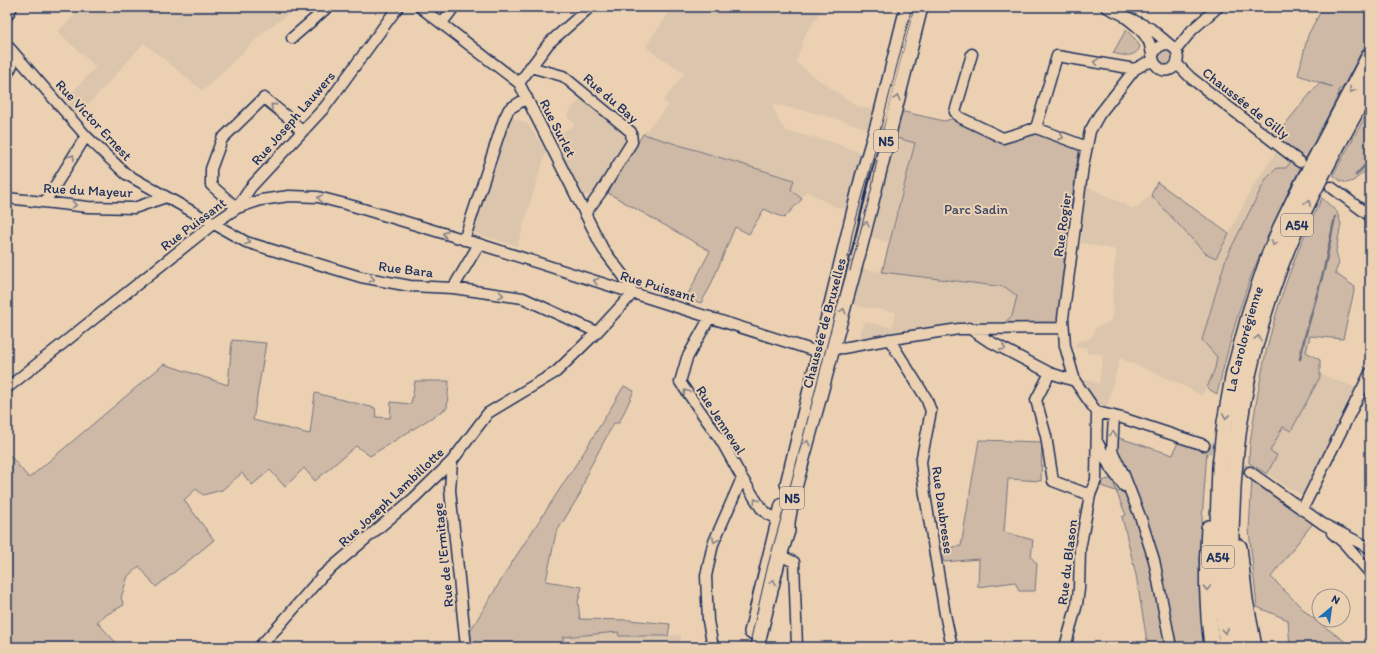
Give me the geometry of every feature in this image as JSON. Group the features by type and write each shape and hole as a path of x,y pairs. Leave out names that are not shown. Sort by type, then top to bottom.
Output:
{"highway":[{"name":"La Carolorégienne","path":"1227,647 1218,556 1220,466 1225,422 1234,372 1251,309 1270,253 1296,194 1370,55"},
{"name":"La Carolorégienne","path":"1240,647 1231,573 1233,484 1239,425 1246,383 1264,313 1290,242 1309,200 1370,85"},
{"path":"1212,647 1207,588 1207,553 1211,496 1220,466"},
{"path":"1233,484 1245,600 1254,647"}],"main road":[{"name":"Chaussée de Bruxelles","path":"748,647 784,520 801,423 828,349 859,253 910,14 921,7"},
{"name":"Chaussée de Bruxelles","path":"757,647 776,553 788,531 784,520"}],"street":[{"path":"7,16 12,7"},
{"path":"292,38 328,7"},
{"name":"Rue Joseph Lauwers","path":"237,208 251,187 329,102 398,7"},
{"name":"Rue Surlet","path":"420,7 519,83 603,249 628,282 633,293"},
{"path":"442,23 454,7"},
{"path":"519,83 549,43 590,7"},
{"path":"1106,7 1150,28 1173,47 1179,58 1177,64 1173,68 1165,70 1157,67 1149,42 1145,35 1125,17"},
{"path":"1154,59 1155,50 1159,46 1173,47 1218,7"},
{"name":"Rue Victor Ernest","path":"7,45 86,136 126,174 213,224"},
{"path":"972,54 955,112 959,117 1003,138 1036,128 1087,147"},
{"path":"1036,128 1056,56 1135,69 1154,59"},
{"path":"7,75 16,57"},
{"name":"Chaussée de Gilly","path":"1177,64 1191,78 1300,162"},
{"name":"Rue du Bay","path":"530,67 563,76 631,132 632,142 601,192 585,214"},
{"name":"Rue Rogier","path":"1097,412 1075,381 1065,346 1063,318 1090,131 1099,115 1135,69"},
{"path":"237,208 211,185 211,169 222,139 264,98 302,132"},
{"path":"464,240 504,119 509,109 527,98"},
{"path":"44,202 86,136"},
{"path":"1331,187 1370,216"},
{"name":"Rue Puissant","path":"7,388 213,224 237,208 261,200 289,196 318,197 353,206 479,244 812,350 828,349"},
{"name":"Rue du Mayeur","path":"7,198 88,207 134,208 166,197"},
{"name":"Rue Bara","path":"213,224 246,242 361,277 410,286 453,288 523,298 597,332"},
{"path":"453,288 479,244"},
{"name":"Rue Joseph Lambillotte","path":"259,647 322,576 414,498 452,461 488,413 556,372 597,332 633,293"},
{"name":"Rue Jenneval","path":"710,317 687,358 680,382 722,442 761,508 769,515 784,520"},
{"path":"828,349 969,328 1063,328"},
{"path":"969,328 987,340 1050,373 1075,381"},
{"name":"Rue Daubresse","path":"889,339 926,398 931,411 921,462 925,495 952,647"},
{"path":"1050,373 1036,400 1046,436 1052,481 1090,495"},
{"path":"1302,510 1370,373"},
{"path":"1096,480 1097,412 1184,437 1204,445"},
{"path":"1114,416 1112,451 1114,464"},
{"path":"1097,443 1114,464 1132,497 1141,519 1154,560 1171,647"},
{"name":"Rue de l'Ermitage","path":"452,461 450,490 466,647"},
{"path":"1096,480 1114,464"},
{"path":"1250,472 1323,524 1370,548"},
{"path":"713,647 708,621 706,576 713,544 742,478"},
{"name":"Rue du Blason","path":"1065,647 1077,604 1080,549 1090,495 1096,480"},
{"path":"1323,524 1344,543 1370,573"},
{"path":"776,553 794,562 797,647"}],"shaded area":[{"path":"82,7 299,7 267,29 203,91 144,43 79,115 65,100 96,67 58,32"},
{"path":"671,7 824,7 806,33 796,62 857,106 881,112 876,131 824,115 772,105 779,121 786,131 829,141 864,154 850,209 835,207 806,191 802,199 791,190 794,180 643,134 669,105 663,101 685,73 653,53 646,46 672,8"},
{"path":"583,97 629,135 629,139 595,195 581,195 553,138 575,125 567,116 572,108"},
{"path":"509,116 528,124 546,152 517,246 471,232"},
{"path":"893,137 915,143 889,242 866,236"},
{"path":"1280,146 1294,158 1226,258 1202,340 1217,357 1215,368 1202,396 1184,386 1120,358 1107,407 1098,404 1082,380 1090,380 1099,384 1103,354 1087,353 1086,347 1075,348 1076,342 1087,340 1094,334 1095,328 1112,320 1114,268 1117,252 1112,249 1081,243 1086,186 1134,209 1151,195 1205,253 1216,258 1251,190"},
{"path":"858,268 1005,287 1017,296 1015,307 1012,316 1004,323 960,325 859,339 860,331 865,322 892,327 896,312 862,307 850,303"},
{"path":"1320,374 1360,389 1305,496 1292,490 1267,474 1277,455 1270,451 1283,426 1291,430"},
{"path":"617,631 619,636 681,635 680,645 676,645 675,647 563,647 562,637"}],"green space":[{"path":"1323,7 1370,7 1370,35 1342,89 1339,89 1339,94 1306,158 1275,139 1277,134 1319,83 1333,87 1298,75 1308,35"},
{"path":"1126,30 1135,39 1140,47 1138,51 1132,55 1113,53"},
{"path":"1163,50 1171,51 1173,60 1172,63 1167,66 1158,59 1158,55"},
{"path":"1370,108 1370,162 1364,172 1353,181 1347,183 1341,181 1333,175"},
{"name":"Parc Sadin","path":"900,111 944,121 955,118 1004,142 1034,132 1075,147 1079,151 1065,245 1060,320 1054,324 1004,323 1012,316 1017,296 1005,287 882,272 915,143 893,137"},
{"path":"643,134 794,180 791,190 802,199 784,218 764,209 749,234 735,227 710,287 701,303 686,298 710,251 608,193"},
{"path":"1294,158 1301,166 1252,274 1237,318 1217,394 1207,388 1215,368 1217,357 1202,340 1226,258 1266,179 1277,168 1286,168"},
{"path":"1157,182 1229,234 1216,258 1205,253 1151,195"},
{"path":"1322,198 1337,212 1341,224 1336,251 1339,263 1335,273 1355,287 1343,339 1310,336 1306,352 1320,360 1320,377 1291,431 1283,427 1270,451 1277,455 1267,474 1249,463 1251,434 1266,351 1281,299 1299,248"},
{"path":"232,340 266,343 253,420 310,434 315,393 375,408 376,417 390,418 391,402 411,404 415,381 449,381 447,408 370,456 356,446 315,481 304,468 285,487 270,470 252,485 242,473 222,490 203,495 196,489 184,500 214,540 156,587 139,566 128,576 121,598 124,605 104,616 97,622 120,647 7,647 7,452 29,478 164,364 228,385"},
{"path":"624,386 634,391 619,423 614,423 589,469 580,494 556,533 546,581 582,587 578,602 580,619 629,620 670,624 668,636 619,636 618,632 563,637 563,647 471,647 469,633 509,567 584,452"},
{"path":"1116,437 1173,455 1178,442 1207,451 1199,561 1204,647 1148,647 1136,575 1122,517 1126,515 1116,491 1124,493 1143,532 1115,445"},
{"path":"979,440 1042,442 1041,481 1008,479 1004,532 1033,540 1031,557 1037,564 1035,591 1019,591 1015,582 978,587 979,559 944,562 939,549 961,546"},
{"path":"1113,478 1116,491 1101,486 1102,481"},
{"path":"1252,478 1313,523 1271,577 1311,617 1311,628 1326,628 1347,643 1344,647 1290,647 1288,620 1257,607 1249,530"}],"waterway":[{"path":"1356,175 1370,160"},
{"path":"1300,359 1324,270 1335,217"}],"tunnel":[{"path":"1204,445 1250,472"}],"tram line":[{"path":"749,647 768,565 793,476 845,275 852,234 912,7"},
{"path":"850,271 872,187 877,160"}]}
